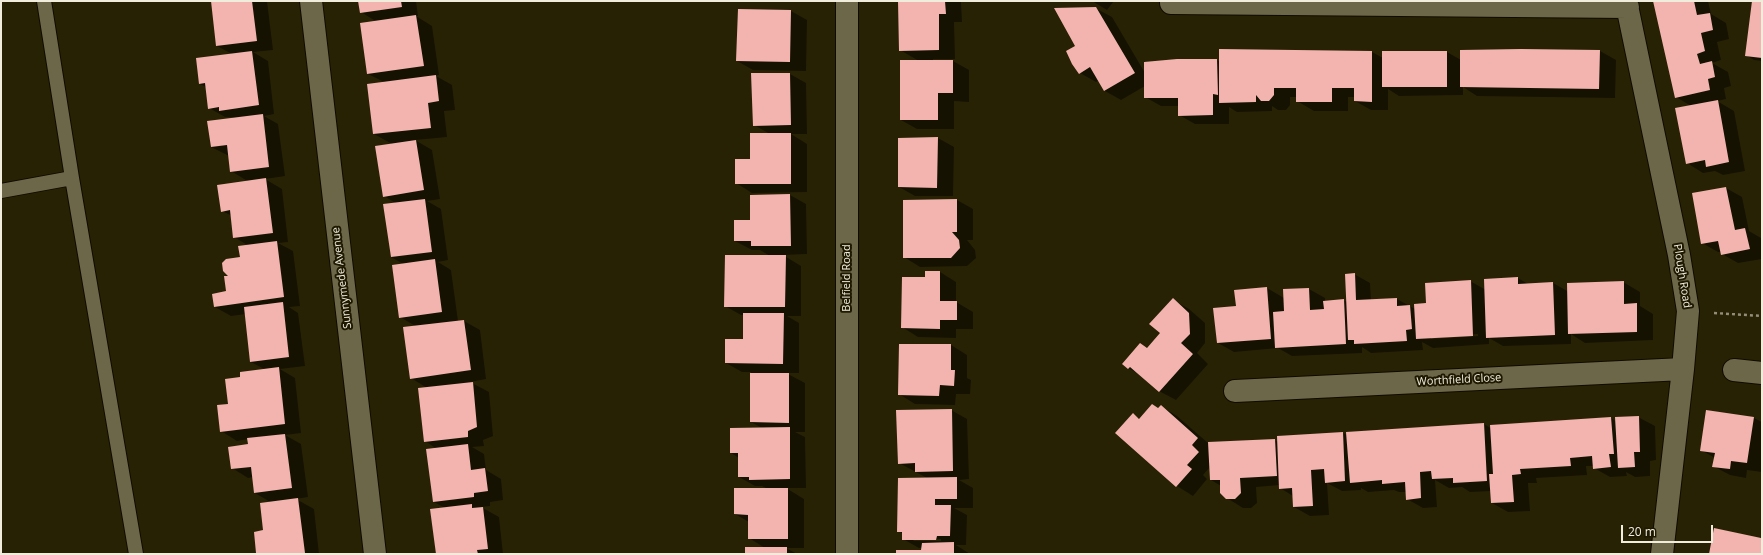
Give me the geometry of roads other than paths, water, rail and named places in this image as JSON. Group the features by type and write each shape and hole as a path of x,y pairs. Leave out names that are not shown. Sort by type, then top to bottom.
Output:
{"street":[{"name":"Sunnymede Avenue","path":"311,1 375,554"},
{"name":"Belfield Road","path":"847,1 847,554"},
{"path":"1171,3 1627,4"},
{"name":"Plough Road","path":"1627,4 1678,248 1688,311 1662,554"},
{"name":"Worthfield Close","path":"1234,391 1683,369"},
{"path":"1734,370 1762,374"}],"lane":[{"path":"44,1 72,178 136,554"},
{"path":"1,190 72,178"}]}
